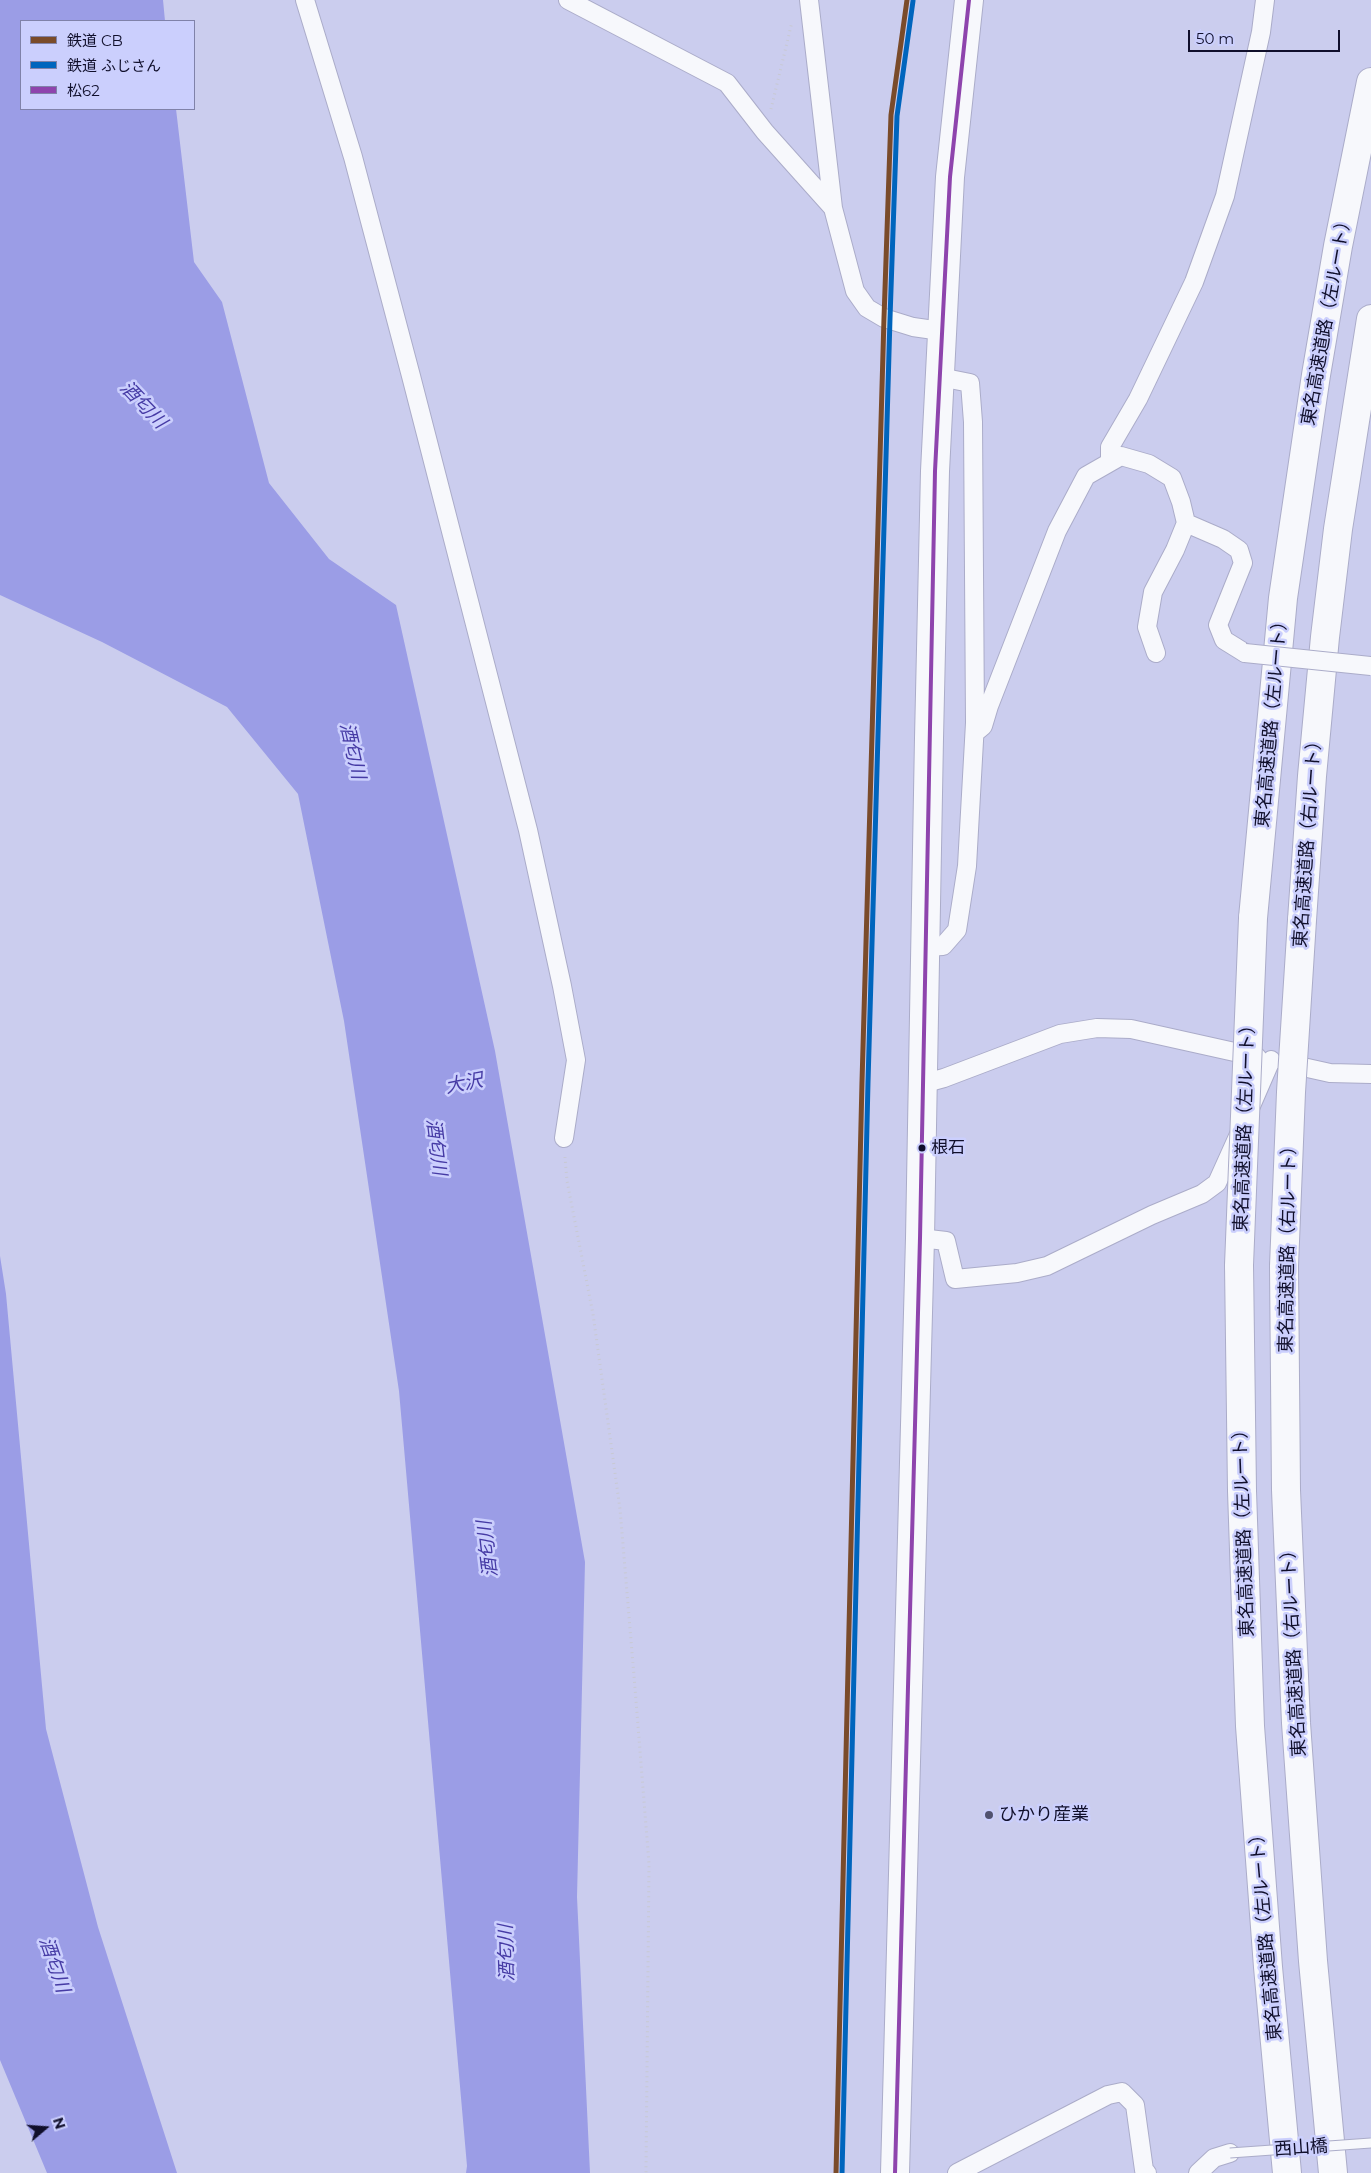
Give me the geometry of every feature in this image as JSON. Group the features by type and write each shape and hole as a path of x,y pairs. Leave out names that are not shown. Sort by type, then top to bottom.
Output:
{"highway":[{"path":"895,2173 920,1238 924,947 935,471 950,178 969,0"},
{"name":"東名高速道路（左ルート）","path":"1287,2173 1268,1967 1250,1726 1242,1491 1240,1265 1254,918 1283,598 1317,366 1340,236 1371,82"},
{"name":"東名高速道路（右ルート）","path":"1333,2173 1313,1961 1296,1723 1286,1490 1284,1266 1291,1092 1312,776 1328,608 1338,529 1371,319"}],"street":[{"path":"305,0 366,204 528,830 576,1060 564,1138"},
{"path":"568,0 727,83 765,132 833,208"},
{"path":"809,0 833,208 852,282 860,301 873,313 913,327 941,331"},
{"path":"1110,462 1110,447 1138,399 1194,282 1225,196 1259,42 1265,0"},
{"path":"924,947 943,946 957,930 967,866 974,732 973,422 970,383 940,376"},
{"path":"974,732 983,726 988,706 1057,531 1086,476 1121,456 1149,464 1172,478 1186,523 1175,550 1152,592 1147,627 1156,653"},
{"path":"1186,523 1223,539 1239,550 1243,563 1218,625 1224,640 1245,653 1371,666"},
{"path":"922,1084 944,1078 1060,1034 1097,1028 1131,1030 1330,1073 1371,1074"},
{"path":"920,1238 946,1241 955,1279 1017,1273 1047,1266 1152,1215 1202,1194 1217,1184 1271,1060"},
{"path":"957,2173 1108,2095 1122,2092 1135,2105 1144,2170 1147,2173"},
{"path":"1198,2173 1214,2158 1230,2153"}],"lane":[{"name":"西山橋","path":"1230,2153 1371,2143"}],"path":[{"path":"765,132 793,19"},
{"path":"564,1138 567,1182 593,1314 618,1499 649,1864 646,2173"}],"water":[{"path":"0,0 163,0 165,20 20,20 20,110 176,110 194,262 222,302 269,483 329,559 396,605 495,1051 585,1562 577,1897 590,2173 466,2173 467,2166 399,1391 344,1021 298,794 227,707 102,642 0,595"},
{"name":"酒匂川","path":"0,1256 6,1294 46,1729 98,1927 177,2173 47,2173 0,2060"}],"rail line":[{"name":"CB","path":"836,2173 862,1082 884,318 891,115 907,0"},
{"name":"ふじさん","path":"842,2173 868,1082 890,318 897,116 913,1"}],"transit line":[{"name":"松62","path":"895,2173 920,1238 935,471 950,177 969,0"}],"place":[{"name":"根石","path":"922,1148"},
{"name":"ひかり産業","path":"989,1815"}],"water label":[{"name":"大沢","path":"464,1084"}]}
